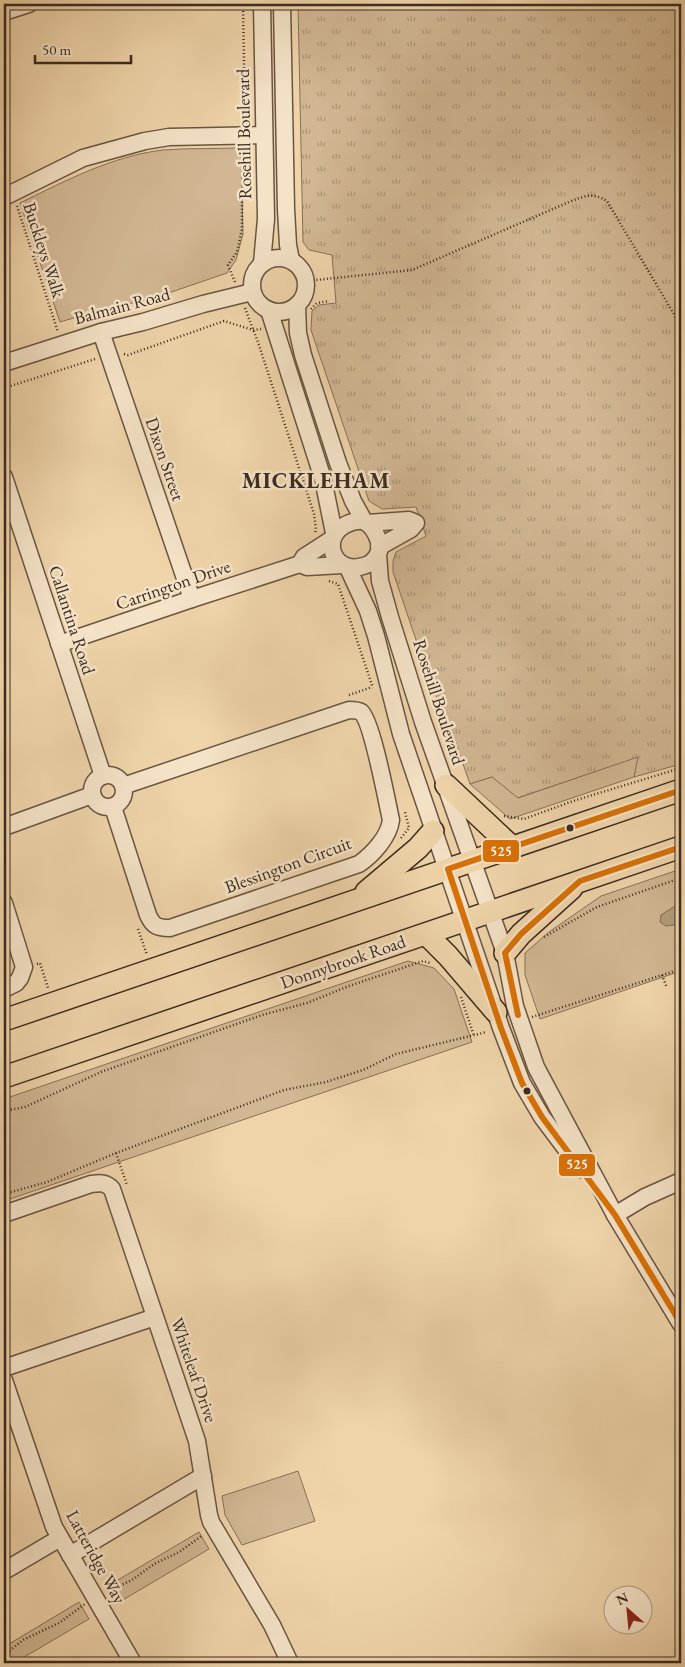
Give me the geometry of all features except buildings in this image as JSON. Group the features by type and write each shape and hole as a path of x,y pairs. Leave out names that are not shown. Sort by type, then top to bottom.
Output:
{"main road":[{"path":"446,785 512,848"},
{"path":"4,1020 681,790"},
{"path":"356,901 418,848 433,831"},
{"name":"Donnybrook Road","path":"4,1077 681,847"},
{"path":"505,953 521,934 580,881"},
{"path":"426,934 448,956 498,1020"}],"street":[{"path":"4,12 29,4"},
{"name":"Rosehill Boulevard","path":"262,4 266,219 262,263"},
{"path":"282,4 286,209 288,246 291,260"},
{"path":"8,195 83,158 145,141 169,137 264,135"},
{"path":"283,258 291,260 299,266 306,280 306,291 297,305 278,311 269,310 263,308 246,293 255,270 262,263 283,258"},
{"name":"Balmain Road","path":"5,358 246,293"},
{"path":"297,305 298,333 303,355 338,461 353,501 365,522 375,533 379,550"},
{"path":"269,310 324,479 333,536 333,552 345,566 368,611 401,734 498,1020 522,1083 542,1117 615,1215 681,1324"},
{"name":"Dixon Street","path":"101,332 192,599"},
{"name":"Callantina Road","path":"4,476 103,776"},
{"path":"318,558 345,566 366,565 379,550 411,529 416,523 409,520 349,522 338,528 333,536"},
{"name":"Carrington Drive","path":"58,644 300,564 304,558 318,558 333,536"},
{"name":"Rosehill Boulevard","path":"379,550 380,581 388,608 424,722 505,953 515,1006 536,1067 615,1215"},
{"name":"Blessington Circuit","path":"113,806 148,915 156,927 161,928 170,928 359,864 387,833 391,820 370,730 362,714 355,710 349,710 123,786"},
{"path":"103,776 116,778 123,786 121,800 113,806 102,806 97,803 92,795 94,784 103,776"},
{"path":"4,827 92,795"},
{"path":"4,903 24,967 16,983 4,989"},
{"path":"615,1215 664,1187 681,1181"},
{"name":"Whiteleaf Drive","path":"4,1214 92,1184 101,1183 108,1185 115,1198 197,1441 209,1516 272,1625 290,1663"},
{"path":"4,1368 155,1317"},
{"name":"Latteridge Way","path":"4,1380 50,1516 60,1538 133,1663"},
{"path":"70,1555 203,1476"},
{"path":"4,1571 60,1538"}],"path":[{"path":"243,4 246,167 242,193 242,229 237,252 228,264 246,293 253,330 314,514 316,529 312,540 325,579 338,584 375,695"},
{"name":"Buckleys Walk","path":"8,195 62,343"},
{"path":"306,280 412,270 582,196 597,195 606,202 681,326"},
{"path":"4,388 109,354 117,352 128,355 224,322 253,330"},
{"path":"346,696 373,687"},
{"path":"488,826 500,815 524,819 572,800 681,768"},
{"path":"400,839 409,828 405,809"},
{"path":"4,1111 25,1107 101,1072 262,1015 307,1004 349,986 423,961 438,965 448,956"},
{"path":"24,967 40,963 49,990"},
{"path":"520,1021 681,968"},
{"path":"662,975 667,988"},
{"path":"458,990 474,1036"},
{"path":"4,1194 47,1182 116,1153 284,1090 326,1082 362,1070 396,1054 427,1045 474,1036 498,1020"},
{"path":"116,1153 130,1192"},
{"path":"4,1655 23,1640 58,1623 95,1598 132,1580 154,1564 179,1552 215,1528"}],"green space":[{"path":"298,4 681,4 681,764 634,777 637,758 517,798 492,777 470,784 454,738 432,687 393,572 393,561 396,552 426,536 416,507 382,509 369,501 311,330 312,311 319,305 336,303 332,255 309,250 303,242"},
{"path":"235,148 241,154 243,234 236,260 227,273 151,299 104,309 60,322 20,203 89,170 144,153 181,149"},
{"path":"638,757 634,777 510,819 470,784 492,777 518,798"},
{"path":"681,869 681,971 540,1019 525,975 525,953 549,932 601,896"},
{"path":"408,961 434,968 454,989 472,1042 4,1201 4,1099"},
{"path":"298,1471 315,1521 242,1545 225,1515 222,1496"},
{"path":"199,1532 209,1549 116,1604 106,1587"},
{"path":"79,1602 89,1619 14,1663 4,1663 4,1647"}],"shaded area":[{"path":"681,902 681,924 666,926 660,922 661,915"}],"transit line":[{"name":"525","path":"681,790 448,869 501,1028 522,1083 542,1117 615,1215 681,1324"},
{"name":"525","path":"518,1015 505,953 521,934 580,881 681,847"}],"district":[{"name":"MICKLEHAM","path":"316,480"}]}
